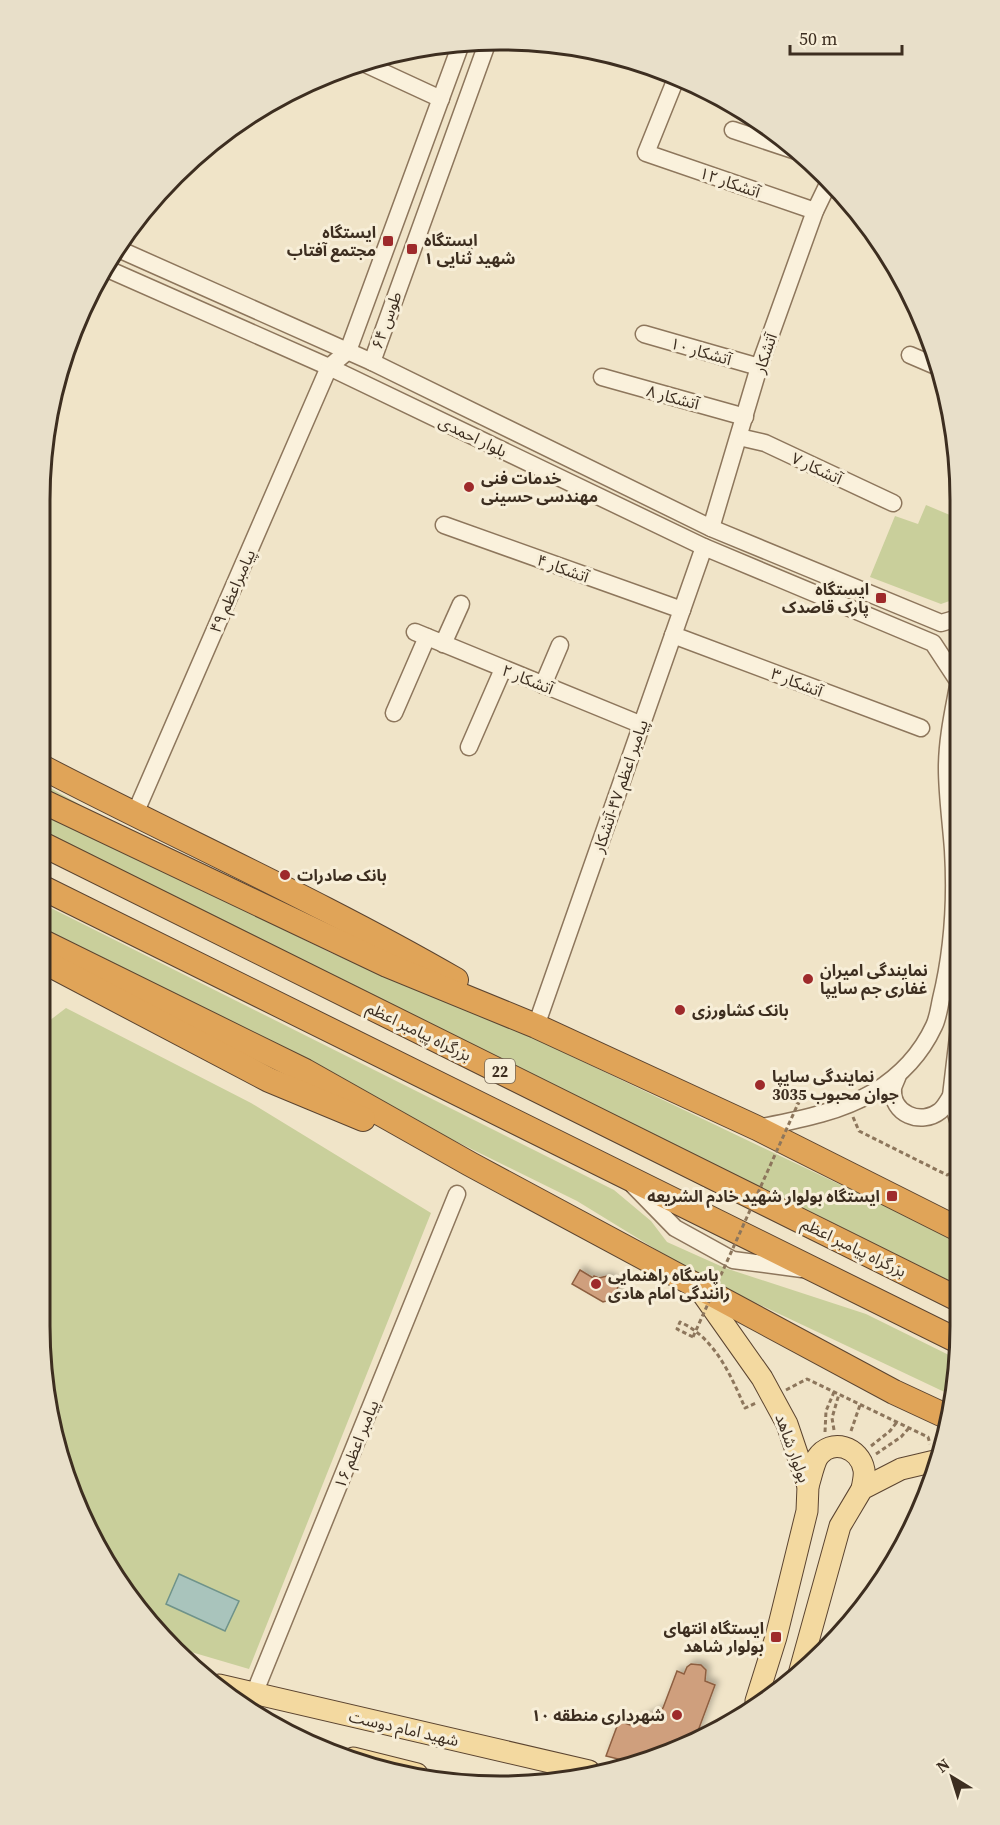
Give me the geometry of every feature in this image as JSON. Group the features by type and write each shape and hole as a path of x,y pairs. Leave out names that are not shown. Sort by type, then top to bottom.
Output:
{"highway":[{"path":"50,771 134,816 390,942 536,1026"},
{"path":"50,805 387,965 536,1026 757,1128 950,1225"},
{"name":"بزرگراه پیامبر اعظم","path":"50,848 950,1295"},
{"name":"22","path":"50,891 950,1337"},
{"path":"50,952 305,1071 471,1164 894,1392 942,1414"}],"main road":[{"name":"بولوار شاهد","path":"696,1284 762,1378 786,1424 808,1486 807,1511 776,1637 758,1694"},
{"path":"803,1658 840,1526 862,1489 864,1472 847,1452 817,1459 808,1486"},
{"path":"862,1489 901,1470 929,1462"},
{"name":"شهید امام دوست","path":"235,1688 579,1769"}],"street":[{"name":"طوس ۶۴","path":"329,367 372,362 485,50"},
{"name":"طوس ۶۴","path":"329,367 348,351 458,51"},
{"path":"373,68 441,99"},
{"name":"آتشکار ۱۲","path":"674,85 646,153 815,211"},
{"path":"733,130 775,144"},
{"name":"آتشکار","path":"711,528 759,367 815,211 826,189"},
{"name":"بلوار احمدی","path":"124,252 372,362 711,528 940,623"},
{"name":"بلوار احمدی","path":"112,271 329,367 704,547 933,643"},
{"name":"آتشکار ۱۰","path":"644,334 759,367"},
{"path":"910,355 930,364"},
{"name":"پیامبراعظم ۴۹","path":"134,816 329,367"},
{"name":"آتشکار ۸","path":"602,377 745,417"},
{"name":"آتشکار ۷","path":"739,437 765,443 892,503"},
{"name":"آتشکار ۴","path":"444,525 682,610"},
{"name":"پیامبر اعظم ۴۷-آتشکار","path":"536,1026 704,547"},
{"path":"443,644 461,604"},
{"path":"950,620 940,623 941,632 933,643 950,669"},
{"name":"آتشکار ۲","path":"394,713 421,635 642,725"},
{"name":"آتشکار ۳","path":"673,635 921,728"},
{"path":"543,685 560,645"},
{"path":"469,747 503,669"},
{"path":"950,734 947,765 950,819"},
{"path":"757,1128 809,1118 848,1106 874,1092 898,1075 912,1061 935,1024 950,947"},
{"path":"898,1075 893,1088 896,1102 904,1113 916,1118 930,1117 942,1110 950,1098"},
{"name":"پیامبر اعظم ۱۶","path":"254,1694 457,1194"}],"path":[{"path":"783,1094 785,1090 801,1097 693,1337 676,1329 680,1322 691,1327 711,1345 734,1382 745,1407 772,1397 807,1379 928,1437 933,1450"},
{"path":"848,1106 859,1131 947,1175 950,1174"},
{"path":"834,1392 826,1411 825,1434 847,1452"},
{"path":"838,1394 832,1418 847,1452"},
{"path":"847,1452 848,1438 860,1405"},
{"path":"847,1452 890,1431 897,1422"},
{"path":"847,1452 901,1437 909,1428"}],"green space":[{"path":"926,505 950,515 950,601 941,604 870,577 895,516 918,524"},
{"path":"50,788 84,807 81,830 331,953 521,1032 950,1237 950,1281 50,835"},
{"path":"50,908 614,1190 651,1221 667,1242 725,1268 866,1314 950,1355 946,1392 701,1277 577,1201 50,941"},
{"path":"66,1008 251,1103 431,1213 249,1669 189,1651 161,1622 125,1575 110,1550 73,1470 58,1413 50,1354 50,1020"}],"water":[{"path":"179,1574 239,1601 225,1631 166,1604"}],"building":[{"path":"580,1270 593,1278 594,1276 599,1278 607,1276 612,1278 618,1286 616,1296 603,1302 572,1284"},
{"name":"شهرداری منطقه ۱۰","path":"691,1664 701,1665 706,1670 705,1681 715,1685 699,1729 645,1752 619,1759 606,1756 619,1721 630,1725 663,1708 677,1671 684,1674"}],"place":[{"name":"ایستگاه مجتمع آفتاب","path":"388,241"},
{"name":"ایستگاه شهید ثنایی ۱","path":"412,249"},
{"name":"خدمات فنی مهندسی حسینی","path":"469,487"},
{"name":"ایستگاه پارک قاصدک","path":"881,598"},
{"name":"بانک صادرات","path":"285,875"},
{"name":"نمایندگی امیران غفاری جم سایپا","path":"808,979"},
{"name":"بانک کشاورزی","path":"680,1010"},
{"name":"نمایندگی سایپا جوان محبوب 3035","path":"760,1085"},
{"name":"ایستگاه بولوار شهید خادم الشریعه","path":"892,1196"},
{"name":"پاسگاه راهنمایی رانندگی امام هادی","path":"596,1284"},
{"name":"ایستگاه انتهای بولوار شاهد","path":"776,1637"},
{"name":"شهرداری منطقه ۱۰","path":"677,1715"}]}
